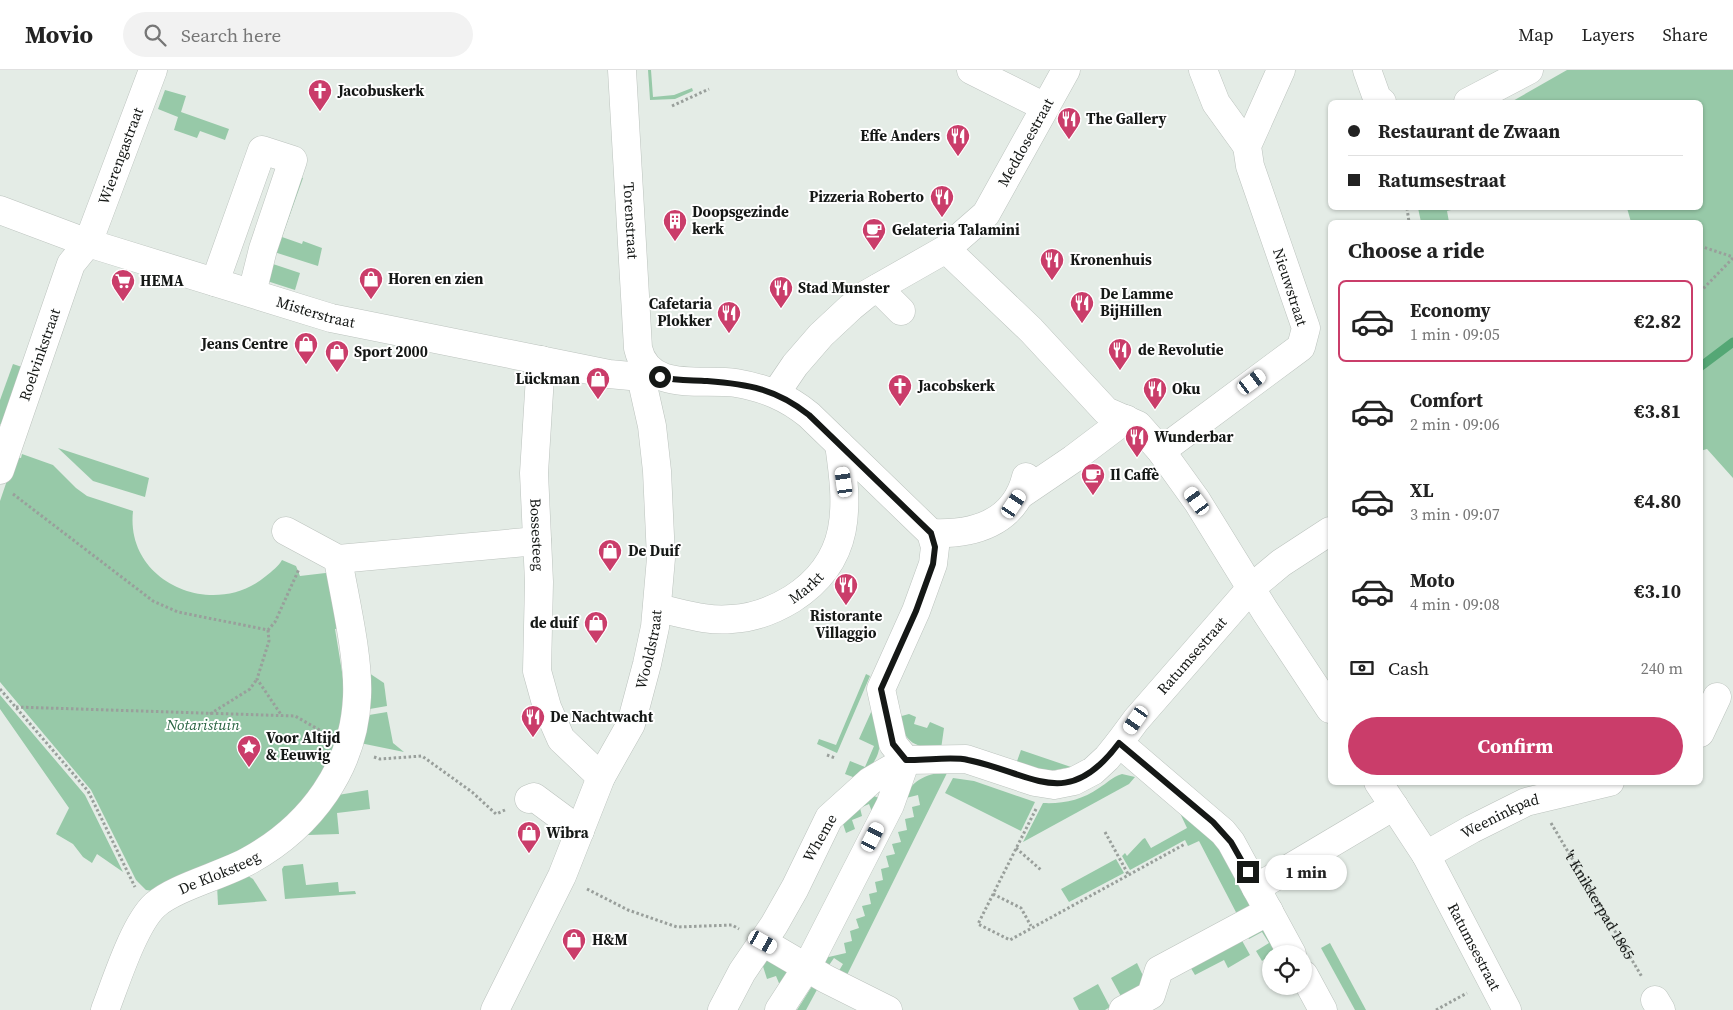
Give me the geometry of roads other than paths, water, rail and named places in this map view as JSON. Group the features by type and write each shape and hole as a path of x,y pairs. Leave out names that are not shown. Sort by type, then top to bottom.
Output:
{"street":[{"name":"Wierengastraat","path":"88,243 153,70"},
{"name":"Torenstraat","path":"622,70 626,110 638,348 645,374"},
{"path":"971,70 1045,107"},
{"name":"Meddosestraat","path":"946,249 986,214 1066,70"},
{"name":"Nieuwstraat","path":"1161,451 1301,347 1306,328 1250,166 1247,146 1216,102 1203,70"},
{"path":"1247,146 1281,70"},
{"path":"1367,70 1377,98 1380,100"},
{"path":"1472,100 1530,70"},
{"path":"215,282 262,150 294,160 263,249 252,294"},
{"name":"Misterstraat","path":"0,210 88,243 331,318 609,374 645,374"},
{"name":"Roelvinkstraat","path":"6,482 10,440 71,264 88,243"},
{"path":"776,393 795,365 820,335 851,307 878,288 946,249 972,283 1106,411 1138,425 1161,451 1197,501 1328,706"},
{"path":"878,288 902,311"},
{"name":"Bossesteeg","path":"541,360 534,473 539,582 537,671 547,707 561,739 601,777"},
{"path":"645,374 676,381 734,383 776,393 792,401 920,520 931,533 935,547 933,564 916,611 881,689 893,744 906,760 890,804 807,967 779,1010"},
{"name":"Wooldstraat","path":"495,1010 562,876 601,777 631,724 655,627 661,558 659,491 645,374"},
{"path":"931,533 953,534 972,531 1001,515 1024,482 1074,459 1126,419"},
{"name":"Markt","path":"658,608 702,618 731,620 758,616 784,604 806,590 824,572 835,555 840,542 846,493 839,444"},
{"path":"286,532 338,559 537,541"},
{"name":"Ratumsestraat","path":"1119,743 1136,720 1251,588 1281,563 1328,532"},
{"name":"De Kloksteeg","path":"105,1010 142,922 155,904 174,893 218,876 250,860 290,834 314,810 324,796 348,747 355,720 356,675 338,559"},
{"path":"1703,726 1717,694"},
{"path":"1119,743 1223,832 1231,842 1287,945"},
{"name":"Wheme","path":"722,1010 742,972 763,942 794,888 829,818 870,781 906,760 966,759 1035,782 1048,784 1074,781 1093,771 1119,743"},
{"name":"Ratumsestraat","path":"1380,785 1426,856 1508,1010"},
{"name":"Weeninkpad","path":"1426,856 1472,829 1545,797 1597,785"},
{"path":"528,799 534,798 580,831"},
{"path":"1256,888 1394,806"},
{"path":"1123,1010 1151,995 1159,970 1269,911"},
{"path":"763,942 888,1010"},
{"path":"1312,990 1323,1010"}],"waterway":[{"path":"1703,365 1733,342"}],"place":[{"name":"Jacobuskerk","path":"320,112"},
{"name":"The Gallery","path":"1069,140"},
{"name":"Effe Anders","path":"958,157"},
{"name":"Pizzeria Roberto","path":"942,218"},
{"name":"Doopsgezinde kerk","path":"675,242"},
{"name":"Gelateria Talamini","path":"874,251"},
{"name":"Kronenhuis","path":"1052,281"},
{"name":"Horen en zien","path":"371,300"},
{"name":"HEMA","path":"123,302"},
{"name":"Stad Munster","path":"781,309"},
{"name":"De Lamme BijHillen","path":"1082,324"},
{"name":"Cafetaria Plokker","path":"729,334"},
{"name":"Jeans Centre","path":"306,365"},
{"name":"de Revolutie","path":"1120,371"},
{"name":"Sport 2000","path":"337,373"},
{"name":"Lückman","path":"598,400"},
{"name":"Jacobskerk","path":"900,407"},
{"name":"Oku","path":"1155,410"},
{"name":"Wunderbar","path":"1137,458"},
{"name":"Il Caffè","path":"1093,496"},
{"name":"De Duif","path":"610,572"},
{"name":"Ristorante Villaggio","path":"846,606"},
{"name":"de duif","path":"596,644"},
{"name":"De Nachtwacht","path":"533,738"},
{"name":"Voor Altijd & Eeuwig","path":"249,768"},
{"name":"Wibra","path":"529,854"},
{"name":"H&M","path":"574,961"}],"park label":[{"name":"Notaristuin","path":"203,725"}]}
